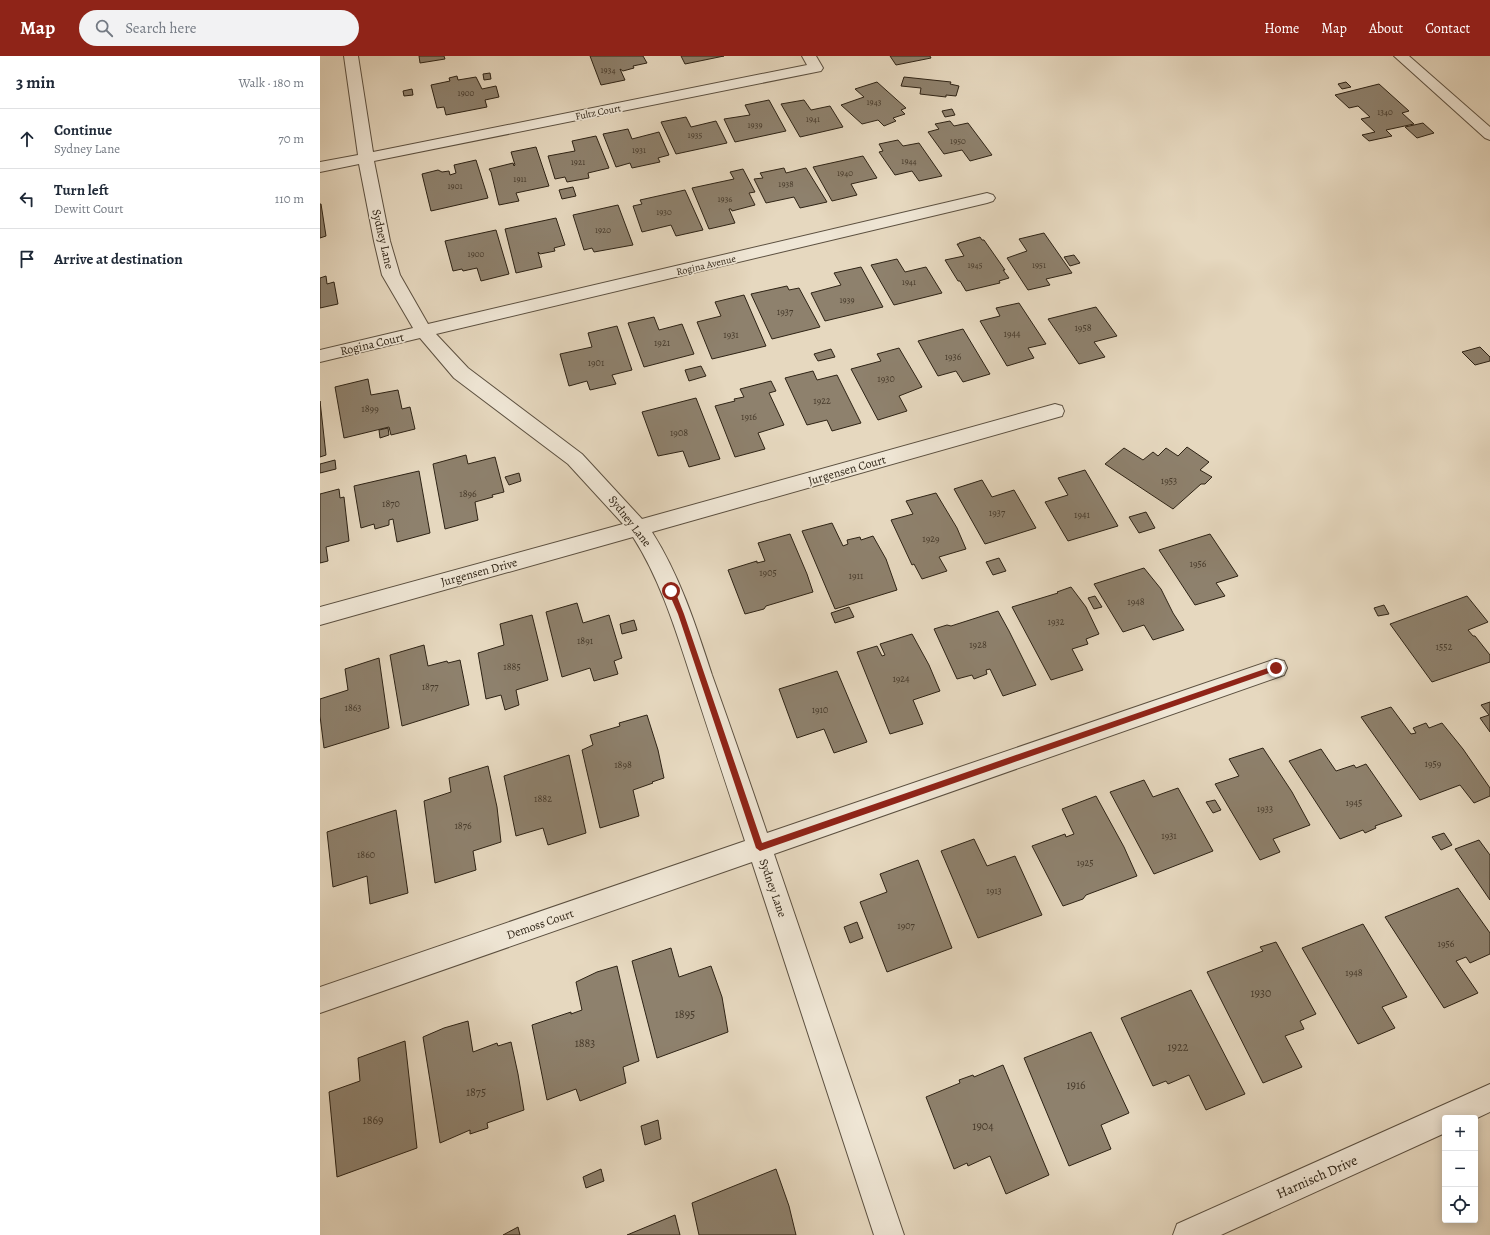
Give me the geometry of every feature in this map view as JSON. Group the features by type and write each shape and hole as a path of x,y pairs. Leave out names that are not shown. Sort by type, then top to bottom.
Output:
{"street":[{"name":"Sydney Lane","path":"351,56 366,158 382,241 391,275 424,332 461,373 574,459 597,482 638,528 653,551 666,577 681,614 889,1235"},
{"name":"Fultz Court","path":"366,158 816,68 809,56"},
{"path":"1401,56 1490,135"},
{"path":"320,167 366,158"},
{"name":"Rogina Avenue","path":"424,332 987,198"},
{"name":"Rogina Court","path":"320,356 424,332"},
{"name":"Jurgensen Court","path":"638,528 1055,411"},
{"name":"Jurgensen Drive","path":"320,616 638,528"},
{"name":"Demoss Court","path":"320,1000 1276,668"},
{"name":"Harnisch Drive","path":"1453,1115 1488,1102"},
{"name":"Harnisch Drive","path":"1188,1235 1442,1119"}],"building":[{"path":"419,56 444,56 445,59 420,63"},
{"path":"590,56 643,56 647,63 633,66 634,68 623,71 620,69 625,80 601,85"},
{"path":"681,56 724,56 685,64"},
{"path":"890,56 930,56 931,58 896,65"},
{"path":"490,73 491,79 484,80 483,74"},
{"path":"457,76 458,80 476,77 482,89 496,86 499,97 485,100 487,107 446,115 444,107 437,108 431,85 450,81 449,78"},
{"path":"904,77 951,82 950,84 959,86 956,96 946,95 946,97 920,94 921,88 901,86"},
{"path":"877,82 906,108 901,110 905,114 893,118 896,121 884,126 878,120 862,124 841,105 864,97 855,89"},
{"path":"1346,82 1351,87 1342,89 1338,84"},
{"path":"1379,84 1409,111 1402,113 1414,124 1386,130 1392,136 1369,141 1362,135 1375,132 1361,119 1370,117 1358,106 1349,108 1335,95"},
{"path":"412,89 413,95 404,96 403,91"},
{"path":"769,100 786,131 735,142 724,119 750,115 745,105"},
{"path":"804,100 811,110 830,106 843,127 800,137 781,104"},
{"path":"952,109 955,115 945,117 942,111"},
{"path":"686,117 691,127 716,121 727,143 676,154 661,122"},
{"path":"950,121 954,126 968,123 992,155 970,161 962,150 944,154 928,132 939,129 935,124"},
{"path":"1423,123 1434,133 1417,138 1405,127"},
{"path":"628,129 632,139 659,132 669,155 658,158 660,162 632,168 630,163 616,167 603,134"},
{"path":"596,136 609,168 588,173 589,178 567,182 565,177 555,179 548,156 575,151 572,141"},
{"path":"898,140 903,146 919,143 942,176 919,181 912,171 895,175 879,152 883,151 879,144"},
{"path":"536,147 549,186 516,193 519,201 499,205 489,169 513,163 514,166 511,152"},
{"path":"863,156 877,178 851,184 857,195 832,201 813,167"},
{"path":"476,160 488,198 431,211 422,174 438,170 442,172 449,171 450,175 456,173 454,165"},
{"path":"784,168 786,173 806,168 827,202 800,208 794,197 766,203 754,179 763,178 760,173"},
{"path":"743,169 755,192 749,193 755,205 732,211 729,209 735,223 709,229 692,188 734,179 730,172"},
{"path":"573,187 576,196 562,199 559,190"},
{"path":"685,190 703,230 676,236 671,225 642,232 633,206 642,204 640,200"},
{"path":"320,204 326,236 320,238"},
{"path":"618,205 633,245 594,252 592,248 584,250 573,215"},
{"path":"556,218 565,245 554,248 555,251 540,254 538,252 542,267 516,273 505,229"},
{"path":"496,230 509,274 481,281 477,268 463,271 462,269 453,271 445,241"},
{"path":"1044,233 1072,273 1046,279 1050,285 1028,290 1007,258 1027,251 1019,239"},
{"path":"980,237 984,240 1009,278 999,281 1000,283 966,291 945,260 964,256 957,244"},
{"path":"1074,255 1080,263 1070,266 1064,257"},
{"path":"897,259 905,272 926,267 942,293 894,305 871,265"},
{"path":"861,267 883,307 825,321 811,293 841,285 834,273"},
{"path":"326,276 327,284 334,282 338,304 320,308 320,278"},
{"path":"787,286 789,290 799,288 820,327 772,339 751,294"},
{"path":"744,295 766,346 712,359 697,322 721,316 715,302"},
{"path":"1019,303 1046,344 1028,348 1034,358 1007,366 980,321 1000,316 996,308"},
{"path":"1096,307 1117,336 1094,342 1105,357 1079,364 1048,319"},
{"path":"654,317 659,330 682,324 694,354 644,367 628,323"},
{"path":"617,326 632,370 612,375 616,384 590,390 587,381 569,386 560,354 592,347 588,333"},
{"path":"963,329 990,374 963,382 956,371 938,376 918,341"},
{"path":"1480,347 1490,357 1490,361 1475,365 1462,352"},
{"path":"899,348 922,387 899,396 907,411 878,420 851,369 881,361 877,354"},
{"path":"831,349 835,357 818,361 814,354"},
{"path":"701,366 706,376 689,381 685,370"},
{"path":"813,371 817,380 837,375 861,423 832,431 827,420 807,425 785,378"},
{"path":"368,379 371,395 398,390 402,409 410,407 415,429 391,435 389,427 344,438 335,387"},
{"path":"771,381 776,391 769,393 784,425 758,433 765,449 735,457 715,406 744,397 740,389"},
{"path":"696,398 720,459 689,467 683,451 658,456 642,412"},
{"path":"320,401 326,455 320,457"},
{"path":"388,428 389,435 380,438 379,430"},
{"path":"1187,447 1209,462 1200,470 1212,477 1205,484 1201,484 1173,509 1105,464 1124,448 1143,460 1153,452 1158,456 1166,448 1178,456"},
{"path":"466,455 468,464 495,457 504,492 475,502 478,520 445,529 433,464"},
{"path":"335,460 336,469 320,473 320,464"},
{"path":"1085,470 1118,526 1068,541 1045,502 1068,495 1058,478"},
{"path":"419,471 430,533 397,542 393,519 389,520 389,525 375,529 374,524 361,528 354,486"},
{"path":"519,473 521,481 509,485 505,477"},
{"path":"982,480 992,497 1014,490 1036,528 985,544 954,489"},
{"path":"339,489 340,498 344,497 349,541 326,547 328,561 320,563 320,494"},
{"path":"936,493 957,528 966,549 939,557 947,571 922,579 914,564 912,565 891,520 913,514 906,501"},
{"path":"1146,512 1155,528 1139,533 1129,517"},
{"path":"832,523 843,546 848,544 847,540 860,537 861,540 873,536 886,559 897,590 835,609 802,531"},
{"path":"790,534 813,592 745,614 728,570 757,561 757,563 765,561 758,543"},
{"path":"1210,534 1238,576 1216,583 1225,596 1195,605 1159,550"},
{"path":"999,558 1006,571 993,575 986,562"},
{"path":"1144,568 1161,589 1173,613 1184,630 1153,640 1144,625 1123,632 1094,584"},
{"path":"1071,587 1086,607 1099,634 1086,639 1088,644 1072,649 1083,670 1051,680 1012,607 1058,593 1057,592"},
{"path":"1095,596 1102,607 1094,609 1088,598"},
{"path":"1467,596 1488,622 1468,630 1473,636 1475,636 1490,655 1490,662 1432,682 1390,624"},
{"path":"577,603 583,623 609,615 622,658 614,661 618,674 594,681 590,668 562,677 546,612"},
{"path":"1384,605 1389,614 1378,616 1374,608"},
{"path":"849,607 854,617 835,623 831,613"},
{"path":"998,611 1036,685 1003,696 990,669 986,670 987,674 974,679 972,675 957,679 934,629 947,625 951,626"},
{"path":"532,615 548,680 516,690 519,705 505,710 501,695 486,699 478,653 504,645 500,624"},
{"path":"634,620 637,630 622,634 620,624"},
{"path":"912,634 929,665 940,691 913,700 923,724 890,734 857,652 877,646 882,656 885,655 880,644"},
{"path":"424,645 428,666 447,661 448,663 460,660 469,705 402,726 390,655"},
{"path":"379,658 389,728 324,748 320,716 320,699 348,690 345,669"},
{"path":"837,671 867,742 834,753 824,729 797,738 779,689"},
{"path":"1490,702 1490,732 1480,718 1489,715 1481,705"},
{"path":"1391,707 1411,734 1416,733 1413,728 1426,723 1429,728 1442,723 1463,749 1490,788 1490,796 1474,803 1460,785 1420,800 1361,717"},
{"path":"647,715 658,750 664,778 633,790 639,816 600,828 582,750 593,745 590,735 620,726 619,723"},
{"path":"1263,748 1292,792 1310,825 1273,839 1280,852 1260,860 1215,784 1239,776 1229,759"},
{"path":"1321,749 1336,771 1354,765 1356,768 1366,764 1402,816 1375,826 1376,828 1365,833 1363,830 1340,839 1289,761"},
{"path":"569,755 586,833 548,845 543,828 516,836 504,776"},
{"path":"488,766 497,807 501,842 473,851 476,870 435,883 424,801 451,792 449,778"},
{"path":"1144,780 1153,797 1178,788 1213,851 1154,874 1110,792"},
{"path":"1096,796 1124,847 1137,876 1086,895 1083,899 1063,906 1032,846 1065,834 1066,837 1074,834 1062,809"},
{"path":"1215,800 1221,810 1213,813 1206,802"},
{"path":"396,810 408,893 370,904 367,876 333,887 327,832"},
{"path":"1444,833 1452,845 1441,850 1432,837"},
{"path":"974,839 987,866 1015,856 1042,915 978,938 941,851"},
{"path":"1479,840 1490,855 1490,900 1455,849"},
{"path":"918,860 952,948 887,972 860,902 887,892 880,874"},
{"path":"1458,888 1490,933 1490,954 1470,963 1466,957 1456,961 1478,993 1444,1008 1385,917"},
{"path":"857,922 863,938 850,943 844,927"},
{"path":"1363,924 1407,997 1382,1007 1395,1028 1358,1044 1302,948"},
{"path":"1276,942 1316,1014 1300,1021 1304,1029 1285,1036 1302,1067 1263,1083 1207,972 1263,951 1260,947"},
{"path":"671,948 679,977 711,966 722,997 728,1032 657,1058 632,961"},
{"path":"617,966 639,1061 623,1067 626,1083 580,1101 576,1089 547,1100 532,1025 571,1012 571,1014 582,1010 576,982 597,972"},
{"path":"1191,990 1245,1094 1206,1110 1189,1075 1168,1084 1166,1081 1153,1086 1121,1018"},
{"path":"468,1021 473,1052 497,1043 498,1046 511,1042 524,1110 487,1123 488,1128 470,1134 470,1130 440,1143 423,1037 444,1028"},
{"path":"1091,1032 1129,1113 1101,1125 1111,1149 1069,1166 1024,1058"},
{"path":"405,1041 417,1148 337,1177 329,1092 360,1081 358,1058"},
{"path":"1003,1065 1049,1175 1006,1194 990,1156 968,1166 967,1163 954,1169 926,1097 960,1083 959,1080 973,1075 974,1077"},
{"path":"658,1120 661,1139 645,1145 641,1126"},
{"path":"601,1169 604,1181 586,1188 583,1177"},
{"path":"776,1169 789,1206 796,1235 699,1235 692,1203"},
{"path":"675,1215 680,1235 627,1235"},
{"path":"518,1227 520,1235 503,1235"}],"route":[{"path":"671,591 681,614 760,848 1276,668"}]}
